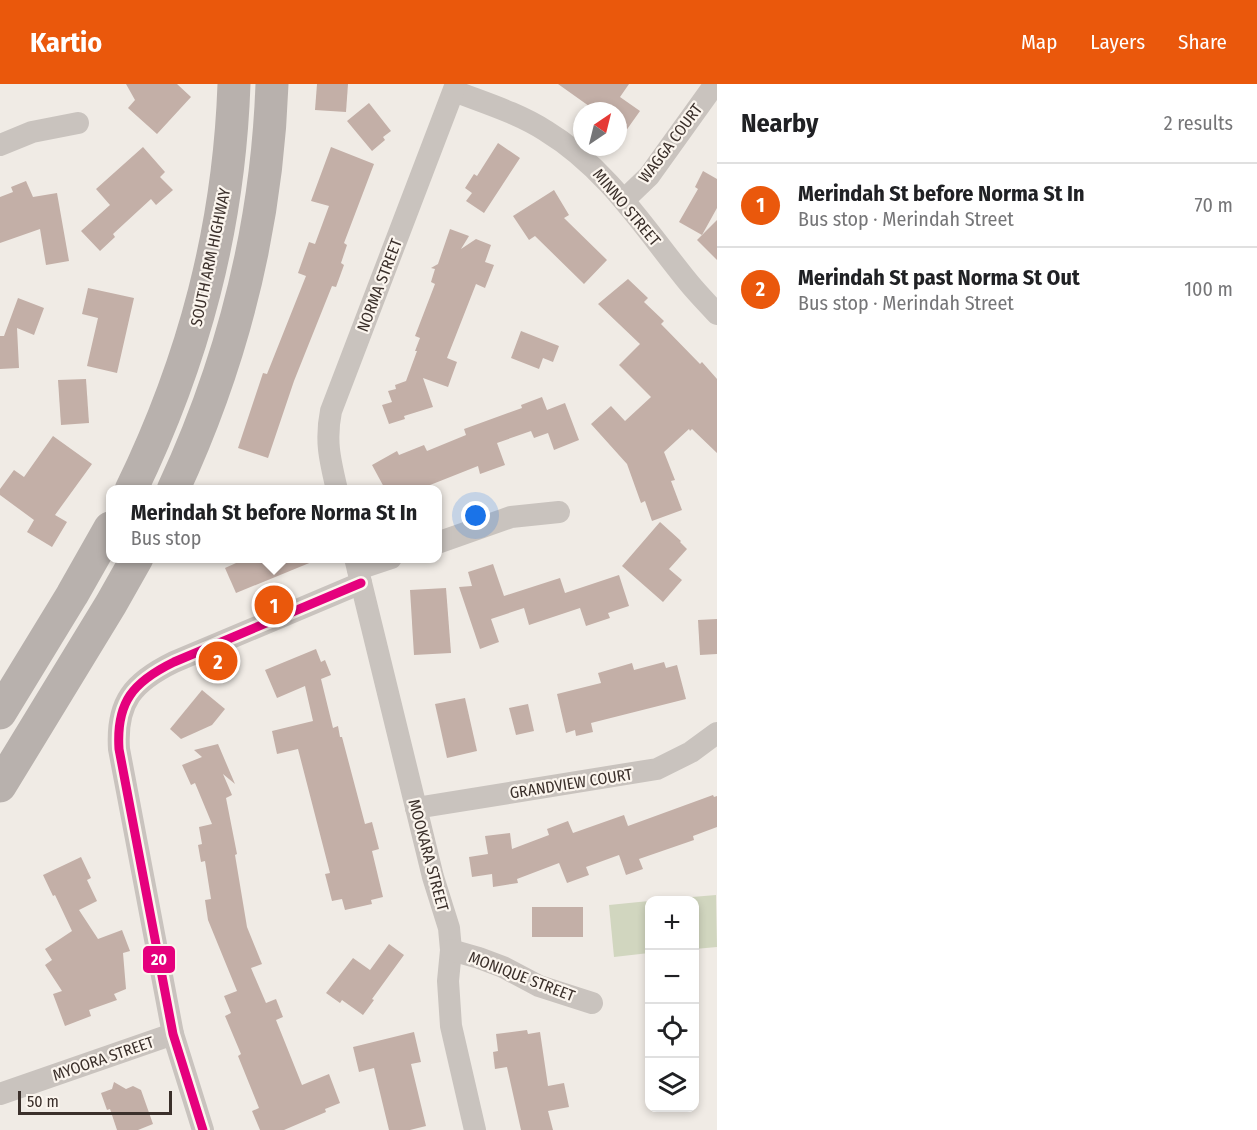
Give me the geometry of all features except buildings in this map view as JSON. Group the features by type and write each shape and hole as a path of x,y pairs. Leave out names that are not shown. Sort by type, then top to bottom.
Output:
{"main road":[{"name":"SOUTH ARM HIGHWAY","path":"133,485 172,394 206,290 225,191 234,84"},
{"path":"175,485 195,440 221,371 250,265 263,190 272,84"},
{"path":"0,713 106,537"},
{"path":"0,786 134,563"}],"street":[{"name":"WAGGA COURT","path":"624,200 649,176 715,84"},
{"name":"MINNO STREET","path":"455,88 526,119 569,146 592,165 624,200 691,285 717,314"},
{"name":"NORMA STREET","path":"337,485 327,436 331,411 455,88"},
{"path":"0,146 32,132 78,123"},
{"path":"442,542 512,517 559,512"},
{"path":"203,1130 173,1034 119,749 120,717 137,686 155,672 358,570 377,563"},
{"name":"MOOKARA STREET","path":"358,570 433,877 449,928 451,950 448,981 451,1026 475,1130"},
{"name":"GRANDVIEW COURT","path":"416,808 657,769 691,752 717,733"},
{"name":"MONIQUE STREET","path":"451,950 479,958 539,986 592,1003"},
{"name":"MYOORA STREET","path":"0,1094 173,1034"}],"green space":[{"path":"716,895 717,947 699,949 699,896"},
{"path":"645,901 645,953 614,957 609,905"}],"transit line":[{"name":"20","path":"203,1130 173,1034 119,749 119,733 124,706 130,695 148,677 174,662 361,583"}],"place":[{"name":"Merindah St before Norma St In","path":"274,605"},
{"name":"Merindah St past Norma St Out","path":"218,661"}]}
